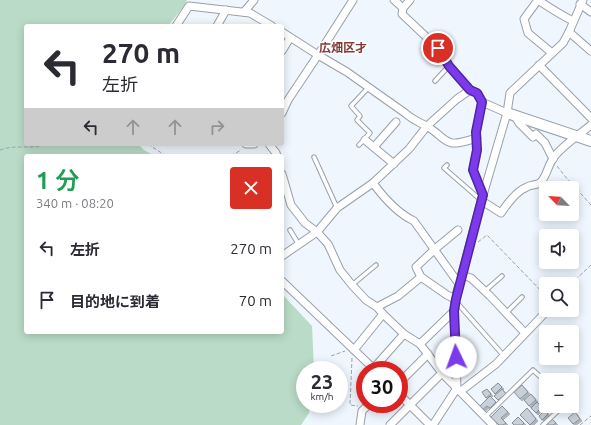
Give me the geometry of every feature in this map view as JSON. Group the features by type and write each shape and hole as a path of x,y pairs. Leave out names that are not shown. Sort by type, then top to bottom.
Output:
{"street":[{"path":"244,12 254,0"},
{"path":"285,98 318,56 353,0"},
{"path":"394,0 403,8"},
{"path":"410,0 403,8 402,14 438,48 449,66 470,90 477,93 482,102 511,115 591,141"},
{"path":"552,53 528,33 524,19 538,0 555,10 557,14 573,21"},
{"path":"459,390 455,304 482,198 511,115 510,93 563,43 582,2 591,12"},
{"path":"177,24 189,6 250,12 260,23"},
{"path":"218,24 226,10"},
{"path":"569,32 591,51"},
{"path":"284,34 370,88 413,120 427,126 451,143 477,138"},
{"path":"284,48 290,38"},
{"path":"539,65 591,118"},
{"path":"284,255 317,232 338,208 373,183 409,149 427,126 470,90"},
{"path":"482,102 476,132 477,150 473,170 482,198 501,213 523,188 540,183 553,159 558,153 591,125"},
{"path":"511,115 533,137 536,134 545,143 553,159"},
{"path":"374,147 396,122"},
{"path":"365,140 394,164"},
{"path":"373,183 385,198 406,217 414,221 435,248 459,284"},
{"path":"284,187 291,206 304,223 317,232 328,244 340,270 352,286 366,300 377,307 404,334 420,344 442,373 493,425"},
{"path":"455,304 447,295 421,277 416,267 435,248 458,230"},
{"path":"462,275 471,278 525,333"},
{"path":"377,307 398,296 421,277"},
{"path":"284,283 353,352 364,361"},
{"path":"420,344 455,304"},
{"path":"353,352 383,314"},
{"path":"433,425 459,390 496,364 541,317"},
{"path":"381,361 404,334"},
{"path":"408,374 428,354"},
{"path":"390,425 442,373"},
{"path":"408,402 430,425"},
{"path":"360,425 362,413"}],"lane":[{"path":"435,81 449,66"},
{"path":"359,145 370,133 357,120 360,116 351,106 370,88"},
{"path":"314,157 338,208"},
{"path":"447,165 444,168 476,197 482,198"},
{"path":"290,230 299,245"},
{"path":"352,286 376,265"},
{"path":"485,292 502,276"},
{"path":"506,312 522,297"},
{"path":"455,304 459,305 504,356"},
{"path":"485,417 534,370 539,375"},
{"path":"543,425 556,413"}],"path":[{"path":"0,150 5,148 40,146"},
{"path":"151,146 163,154"},
{"path":"235,154 246,146"},
{"path":"553,159 564,175 591,205"},
{"path":"476,243 487,235 539,289"},
{"path":"578,277 591,265"},
{"path":"331,356 341,352 353,352 351,366 350,405 356,405"},
{"path":"580,425 591,416"}],"green space":[{"path":"0,0 187,0 170,24 24,24 24,146 140,146 151,154 24,154 24,334 284,334 284,296 312,326 314,361 296,361 296,413 309,413 301,425 0,425"}],"building":[{"path":"498,383 502,387 495,394 491,389"},
{"path":"522,385 528,392 520,399 514,392"},
{"path":"487,389 491,394 486,398 482,392"},
{"path":"502,389 506,394 498,400 494,396"},
{"path":"531,394 536,400 529,406 524,400"},
{"path":"490,396 496,402 490,408 487,406 482,410 479,407"},
{"path":"537,402 539,404 539,410 536,413 531,408"},
{"path":"502,406 508,412 501,418 506,423 499,425 491,417"},
{"path":"527,408 536,419 530,425 520,415"},
{"path":"542,413 548,414 542,420 539,416"},
{"path":"576,413 580,419 573,424 568,418"},
{"path":"518,417 524,423 522,425 514,425 512,423"},
{"path":"552,419 556,423 553,425 546,424"}],"district":[{"name":"広畑区才","path":"343,47"}],"route":[{"path":"438,48 449,66 470,90 477,93 482,102 476,132 477,150 473,170 483,195 454,311 456,357"}]}
